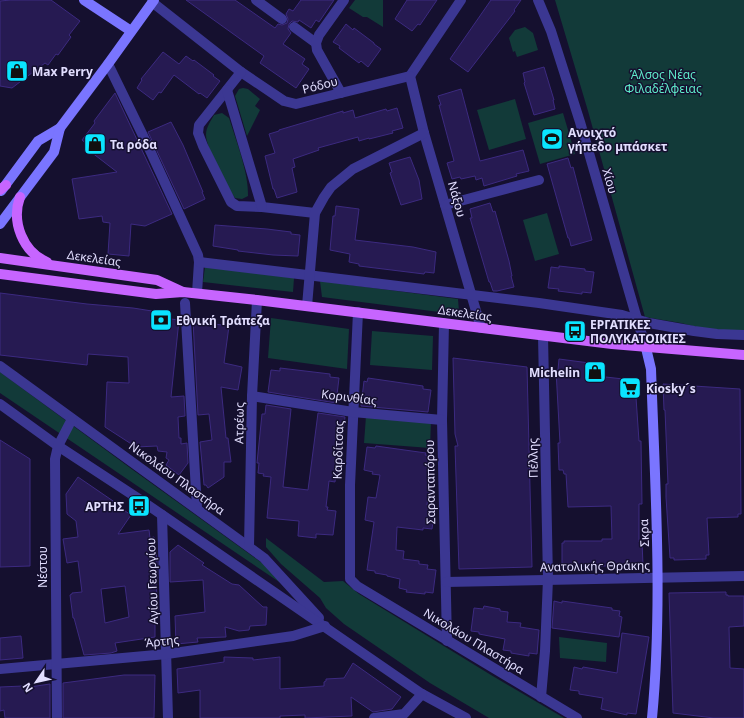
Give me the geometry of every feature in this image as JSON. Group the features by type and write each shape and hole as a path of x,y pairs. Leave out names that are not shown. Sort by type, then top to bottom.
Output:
{"main road":[{"path":"20,197 16,207 16,215 21,236 34,254 40,259 53,265"},
{"name":"Δεκελείας","path":"0,258 157,280 183,292"},
{"name":"Δεκελείας","path":"0,274 156,294 183,292 197,293 646,348 744,355"}],"street":[{"path":"84,0 130,32"},
{"path":"256,0 282,19"},
{"path":"341,93 318,50 316,43 319,35 344,0"},
{"path":"410,76 461,0"},
{"name":"Χίου","path":"538,0 551,31 580,122 646,348"},
{"path":"2,189 38,141 60,128 153,1"},
{"name":"Ρόδου","path":"153,1 241,72 284,101 296,104 410,76"},
{"path":"294,27 316,43"},
{"path":"108,64 198,254 199,262 197,293"},
{"path":"241,72 199,125 198,133 231,202 237,206 262,207 315,213"},
{"name":"Νάξου","path":"410,76 424,133 481,328"},
{"path":"227,90 262,207"},
{"path":"0,224 54,152 60,128"},
{"path":"307,306 315,213 331,187 353,168 424,133"},
{"path":"445,205 539,180"},
{"path":"199,262 471,294 622,315 649,323 694,331 744,335"},
{"name":"Ατρέως","path":"249,546 252,396 257,300"},
{"path":"185,303 197,508"},
{"name":"Καρδίτσας","path":"357,586 350,579 350,484 358,312"},
{"name":"Σαρανταπόρου","path":"444,323 442,420 447,640"},
{"name":"Πέλλης","path":"541,697 545,651 548,579 543,336"},
{"name":"Σκρα","path":"646,348 651,369 658,578 656,676 652,718"},
{"name":"Νικολάου Πλαστήρα","path":"0,366 249,546 264,558 311,608 325,626"},
{"name":"Κορινθίας","path":"252,396 353,412 442,420"},
{"name":"Νικολάου Πλαστήρα","path":"0,404 58,446 325,626 422,694 466,718"},
{"name":"Νέστου","path":"57,718 55,459 58,446 72,419"},
{"name":"Αγίου Γεωργίου","path":"162,515 168,718"},
{"name":"Ανατολικής Θράκης","path":"446,582 744,576"},
{"name":"Νικολάου Πλαστήρα","path":"357,586 577,718"},
{"name":"Άρτης","path":"0,669 167,654 293,636 325,626"},
{"path":"374,718 404,714 422,694"}],"green space":[{"path":"355,0 383,0 383,27 349,8"},
{"name":"Άλσος Νέας Φιλαδέλφειας","path":"555,0 744,0 744,332 705,329 645,317 588,111"},
{"path":"525,27 533,33 538,50 517,57 515,51 513,52 509,38 515,30"},
{"path":"239,89 248,89 260,99 255,106 260,110 247,136 235,96"},
{"path":"515,99 526,139 489,150 477,110"},
{"path":"222,113 229,118 244,167 248,187 248,196 242,199 235,198 231,192 209,149 207,141 206,132 210,122 214,115"},
{"name":"Ανοιχτό γήπεδο μπάσκετ","path":"563,113 575,154 540,164 528,123"},
{"path":"547,213 559,254 535,261 523,220"},
{"path":"205,267 294,278 293,292 203,282"},
{"path":"320,281 458,299 459,312 455,314 322,297"},
{"path":"271,318 349,329 347,369 268,358"},
{"path":"372,331 433,336 432,370 370,365"},
{"path":"0,372 269,568 294,592 0,393"},
{"path":"366,416 431,421 430,448 364,443"},
{"path":"266,538 324,582 343,581 359,594 564,718 489,718 430,683 344,624 326,608 320,598 281,564 266,547"},
{"path":"559,637 607,643 606,662 560,658"}],"building":[{"path":"51,0 80,21 69,35 71,37 58,55 56,54 48,65 45,63 12,88 0,86 0,1"},
{"path":"186,0 235,0 275,28 278,24 282,25 287,23 288,19 286,14 289,9 293,11 301,0 334,0 319,22 316,20 311,28 299,20 298,22 292,21 289,24 288,29 291,33 283,44 305,59 302,64 309,69 296,88 260,63 264,56"},
{"path":"407,0 437,0 420,25 418,24 412,31 395,19"},
{"path":"491,0 521,0 514,10 515,11 468,72 450,59"},
{"path":"346,24 353,30 354,28 381,49 368,67 361,61 359,63 339,48 340,46 333,42"},
{"path":"163,52 179,64 186,56 193,61 194,60 220,81 207,98 200,93 199,94 174,75 161,93 159,92 153,100 137,88 142,80 141,79"},
{"path":"544,67 554,100 555,109 534,115 524,83 523,73"},
{"path":"461,89 480,161 523,150 529,171 516,174 517,176 484,186 482,178 476,180 475,176 452,179 447,163 454,161 438,96"},
{"path":"115,93 172,214 145,226 131,224 129,256 108,254 110,223 103,222 102,216 79,219 72,179 117,172 91,152 93,149 82,140"},
{"path":"397,108 403,128 392,131 393,133 359,141 358,137 318,148 319,150 293,159 295,167 292,168 297,192 277,198 273,189 265,156 275,153 269,134 343,111 343,113 353,110 355,118 386,109 387,111"},
{"path":"171,122 183,145 205,199 184,209 148,132"},
{"path":"410,157 419,180 422,199 401,205 390,173 392,172 389,163"},
{"path":"568,158 571,168 573,167 592,240 571,246 547,164"},
{"path":"490,203 493,212 495,211 509,261 514,287 497,291 493,291 489,282 470,218 472,218 470,209"},
{"path":"336,206 359,209 355,240 413,247 436,252 434,273 425,272 424,274 359,266 359,264 349,262 350,254 330,250 333,216 335,216"},
{"path":"215,225 267,229 291,232 291,234 300,235 298,256 238,251 213,246"},
{"path":"559,266 585,269 585,271 594,272 591,293 582,292 582,294 558,291 559,289 548,288 551,267 559,268"},
{"path":"0,293 133,308 171,314 171,319 179,320 171,397 184,396 185,416 178,417 179,438 181,438 181,444 187,443 188,463 179,475 166,465 169,460 166,458 167,452 158,451 157,446 136,447 105,427 107,382 129,383 128,357 88,354 87,365 0,355"},
{"path":"193,321 229,326 224,363 242,367 238,390 221,387 226,438 228,438 231,462 224,462 224,477 208,488 204,485 200,442 212,440 209,414 198,415"},
{"path":"453,358 527,367 532,567 459,569 455,446 458,446 455,434"},
{"path":"559,359 597,364 597,376 632,380 631,383 635,383 639,441 641,441 642,504 639,504 639,542 642,542 643,565 565,567 565,565 562,565 562,543 564,543 564,541 602,541 602,539 612,539 611,506 568,507 566,474 564,474 563,470 559,470 558,443 560,443 556,370 558,370"},
{"path":"280,368 330,374 330,377 339,378 336,403 268,392 271,370 280,371"},
{"path":"368,378 423,386 423,389 431,390 428,412 361,406 364,381 367,382"},
{"path":"663,384 740,389 741,514 738,514 738,517 707,518 709,555 706,555 706,559 674,560 674,558 670,558 666,497 666,484 668,484"},
{"path":"266,405 291,409 283,487 308,490 318,413 345,417 338,473 336,473 335,482 329,481 326,507 328,507 327,510 336,511 333,535 316,534 316,538 298,536 299,521 267,518 271,477 263,476 264,474 258,473 259,463 257,463 262,414 265,414"},
{"path":"0,440 30,459 30,566 0,567"},
{"path":"376,446 426,453 425,455 433,456 427,505 435,506 432,529 423,528 423,530 397,527 396,550 404,551 403,559 419,561 419,564 428,565 427,569 436,570 433,593 425,592 425,594 406,592 407,590 399,588 400,579 367,570 374,522 365,520 368,497 376,498 380,475 372,474 373,472 364,470 367,447 375,448"},
{"path":"78,477 131,515 118,534 149,530 150,538 154,537 157,559 156,582 158,610 155,610 155,637 115,643 117,651 111,653 84,655 73,618 70,595 72,593 82,592 78,561 67,563 63,539 78,537 76,521 67,514 66,494","holes":["125,586 129,617 105,623 101,589"]},
{"path":"178,545 204,563 202,565 232,584 239,585 263,607 267,607 266,625 250,626 249,630 239,631 225,627 226,637 197,638 198,642 176,644 175,616 205,612 203,580 170,582 170,552"},
{"path":"726,592 726,595 728,596 744,596 744,626 729,627 730,668 744,669 744,718 714,718 673,713 669,593"},
{"path":"554,601 612,608 612,610 620,611 619,616 622,617 619,637 552,628"},
{"path":"484,606 508,612 507,622 521,623 520,627 539,630 537,654 529,653 529,656 511,653 511,651 503,650 505,639 471,631 474,608 483,609"},
{"path":"622,633 649,637 636,714 627,713 627,715 601,709 603,698 579,694 579,691 570,690 574,667 582,669 583,667 617,673"},
{"path":"21,636 23,658 0,660 0,638"},
{"path":"224,657 253,658 253,660 280,657 280,689 324,686 326,679 344,678 353,663 401,697 392,709 373,712 351,697 352,716 305,718 305,715 280,716 280,718 200,718 200,690 178,693 177,669 224,662"},
{"path":"124,675 155,675 154,718 63,718 63,683"},
{"path":"50,684 50,718 5,718 4,710 0,711 0,687 23,686 23,688"}],"place":[{"name":"Max Perry","path":"17,71"},
{"name":"Ανοιχτό γήπεδο μπάσκετ","path":"552,139"},
{"name":"Τα ρόδα","path":"95,144"},
{"name":"Εθνική Τράπεζα","path":"161,320"},
{"name":"ΕΡΓΑΤΙΚΕΣ ΠΟΛΥΚΑΤΟΙΚΙΕΣ","path":"575,331"},
{"name":"Michelin","path":"595,372"},
{"name":"Kiosky´s","path":"630,388"},
{"name":"ΑΡΤΗΣ","path":"139,506"}]}
